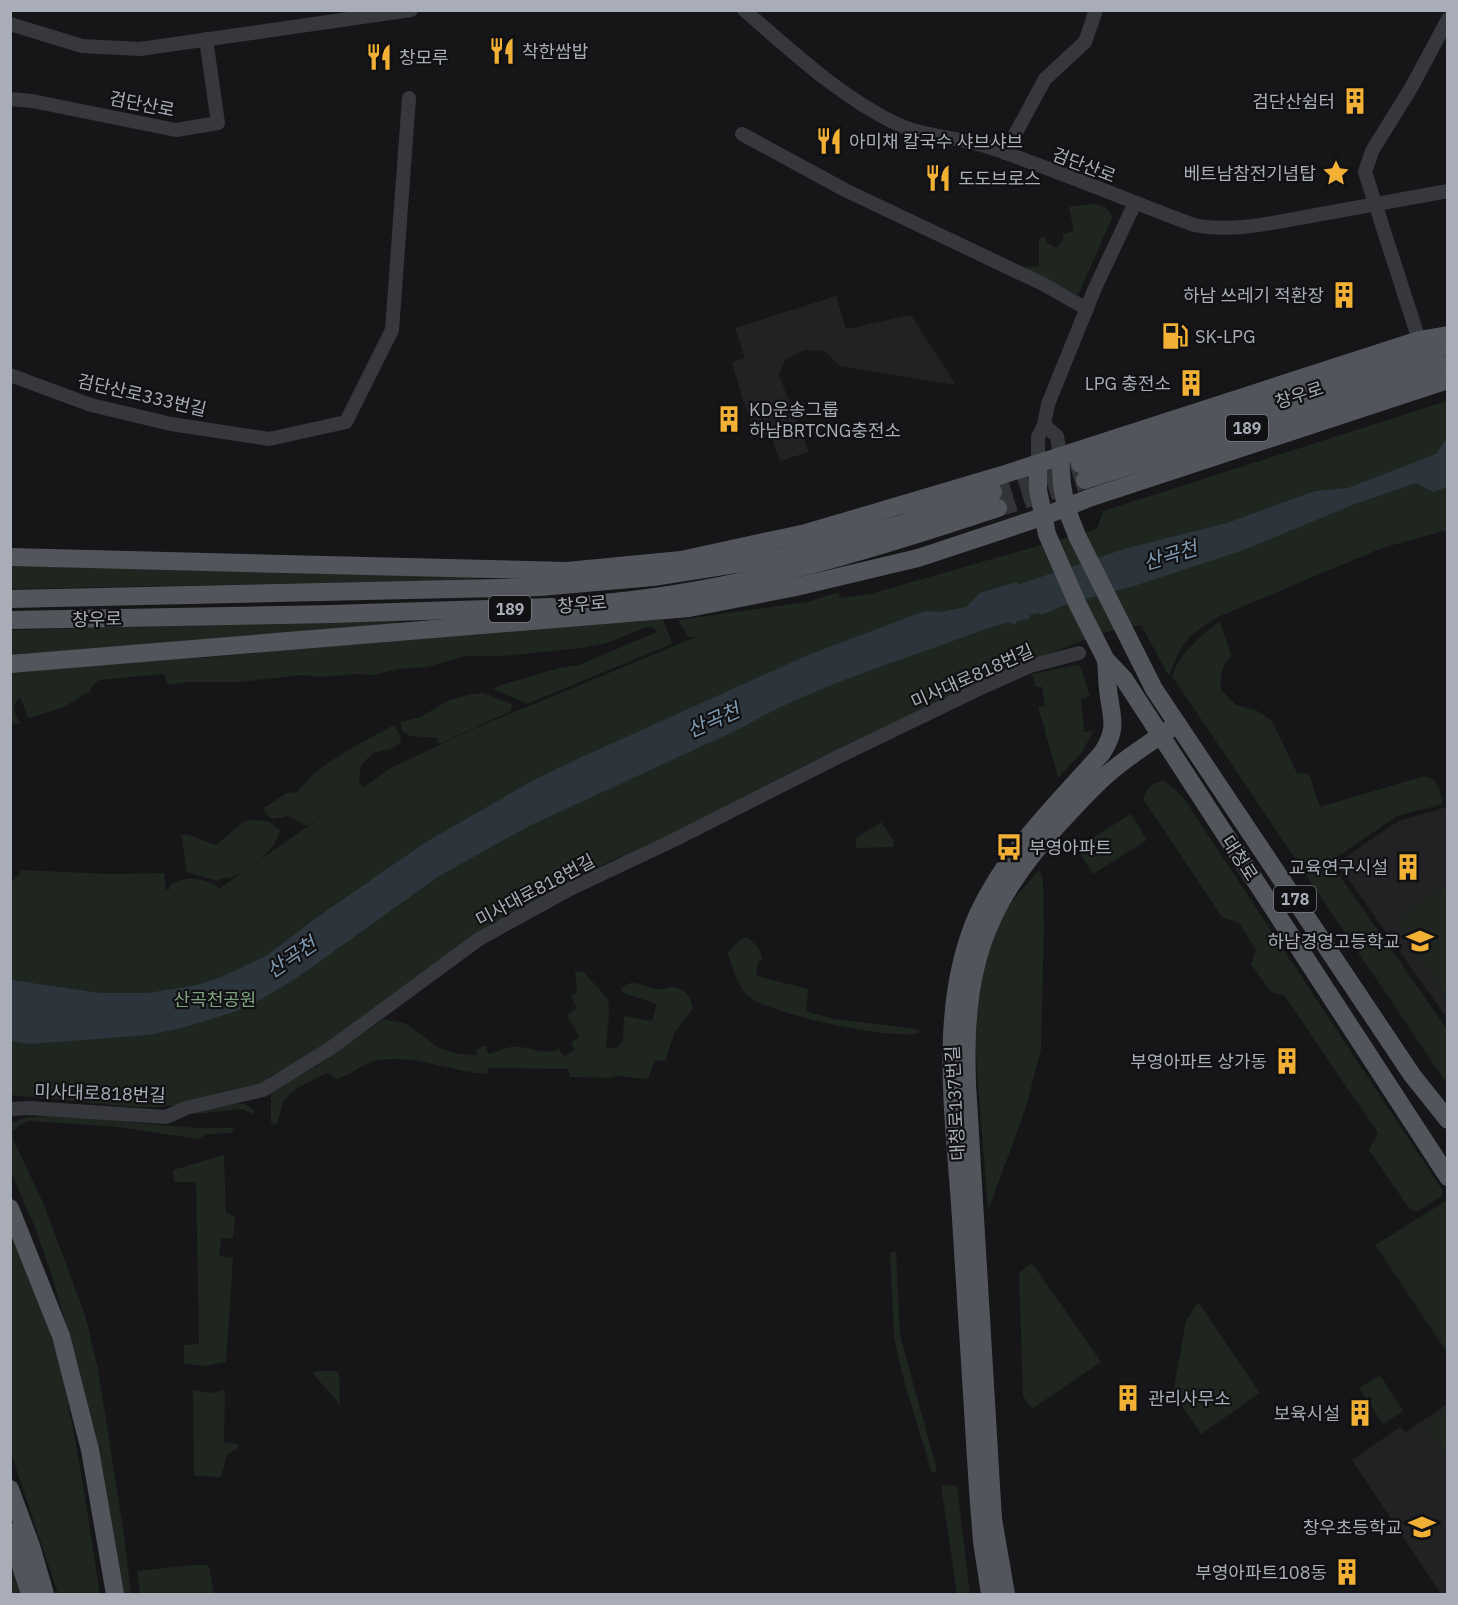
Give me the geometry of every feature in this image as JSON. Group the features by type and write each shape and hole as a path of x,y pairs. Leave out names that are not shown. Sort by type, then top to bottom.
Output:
{"main road":[{"path":"10,557 567,571 681,560 806,533 1038,464 1419,340 1448,335"},
{"name":"창우로","path":"1448,345 1083,472 1448,364"},
{"path":"10,664 689,608 918,558 1448,380"},
{"name":"178","path":"1060,457 1066,508"},
{"name":"178","path":"1038,464 1038,490 1042,517"},
{"name":"창우로","path":"10,599 540,587 653,578 780,557 995,500 906,539 825,563 742,581 605,603 530,609 10,620"},
{"name":"대청로","path":"1066,508 1077,538 1154,689 1412,1075 1448,1120"},
{"name":"대청로","path":"1042,517 1055,552 1106,660 1124,679 1446,1172"},
{"name":"대청로137번길","path":"990,1594 982,1542 978,1490 958,1165 951,1036 954,1003 966,946 978,915 994,884 1038,824 1108,745 1113,715 1108,692 1106,660"},
{"name":"대청로137번길","path":"1006,1594 993,1519 968,1108 965,1046 970,990 988,925 1007,890 1030,856 1110,772 1177,724"},
{"path":"10,1208 61,1336 90,1450 115,1594"},
{"path":"10,1489 31,1546 45,1594"},
{"path":"10,1532 30,1594"}],"street":[{"path":"10,24 72,43 100,48 140,49 411,10"},
{"name":"검단산로","path":"744,10 829,81 882,116 914,130 969,142 1005,153 1194,225 1210,228 1261,225 1448,191"},
{"path":"1005,153 1045,79 1085,42 1096,10"},
{"path":"1419,340 1365,172 1367,161 1411,88 1448,19"},
{"name":"검단산로","path":"10,99 32,101 176,130 218,123 206,39"},
{"name":"검단산로333번길","path":"10,375 91,405 171,423 269,439 346,422 392,330 409,98"},
{"path":"742,134 845,190 1043,284 1087,309"},
{"path":"1038,464 1038,437 1044,425 1048,404 1087,309 1135,203"},
{"path":"1044,425 1057,436 1060,457"},
{"name":"미사대로818번길","path":"10,1109 30,1108 166,1117 186,1108 263,1090 331,1048 479,939 568,890 672,842 840,756 983,687 1030,666 1079,653"}],"shaded area":[{"path":"836,296 846,329 911,315 956,385 840,366 825,351 804,350 785,360 779,375 809,452 780,461 771,437 753,428 741,394 732,362 745,358 735,328"},
{"name":"하남경영고등학교","path":"1447,807 1447,1018 1337,863 1398,821"},
{"name":"창우초등학교","path":"1447,1404 1447,1594 1441,1594 1352,1460 1400,1427 1406,1432"}],"green space":[{"path":"1091,204 1110,211 1112,218 1078,295 1026,267 1039,266 1039,238 1046,237 1047,243 1056,248 1063,240 1063,234 1074,231 1069,207"},
{"name":"산곡천공원","path":"1447,401 1447,530 1382,548 1218,617 1192,635 1182,647 1169,676 1141,625 1102,633 1030,661 550,892 485,929 319,1050 288,1069 271,1076 252,1090 158,1107 134,1107 11,1095 10,884 22,870 111,874 164,873 166,889 169,890 170,885 188,879 202,880 220,888 358,791 307,826 288,816 272,819 265,813 264,808 287,793 298,792 305,782 328,763 394,725 401,737 400,743 391,749 373,753 361,765 359,781 364,787 389,769 471,730 698,636 689,638 678,620 807,602 839,592 840,598 870,594 1097,529 1103,511"},
{"path":"10,567 478,577 472,580 11,589"},
{"path":"663,618 672,644 527,704 493,689 559,668 579,665 657,632 647,627 607,643 582,648 503,656 465,656 427,667 399,669 374,675 320,677 303,675 239,682 188,682 168,685 164,674 99,680 90,691 62,708 28,718 20,697 14,707 21,724 11,723 10,671 212,657"},
{"path":"395,620 399,623 11,658 10,630"},
{"path":"1220,621 1231,656 1222,672 1221,690 1236,705 1256,710 1272,721 1297,773 1309,774 1320,807 1424,776 1433,780 1438,786 1443,804 1397,816 1330,862 1447,1029 1447,1084 1172,676 1186,652"},
{"path":"1080,666 1090,697 1081,699 1084,732 1093,731 1082,753 1058,777 1038,707 1045,706 1042,687 1036,687 1032,674"},
{"path":"483,693 512,704 511,711 439,744 437,738 410,736 402,731 401,722 421,717 449,700"},
{"path":"1165,781 1183,797 1443,1191 1441,1197 1416,1212 1409,1208 1369,1150 1378,1133 1284,995 1271,992 1251,964 1256,950 1239,923 1222,917 1143,799 1151,786"},
{"path":"1131,814 1147,840 1093,874 1076,848"},
{"path":"268,821 280,830 269,851 256,863 235,876 217,881 187,872 181,834 216,845 243,822"},
{"path":"881,822 894,841 893,847 856,848 856,838"},
{"path":"1039,870 1043,880 1044,928 1041,1049 1026,1107 988,1211 972,1005 994,927"},
{"path":"1447,885 1447,998 1396,920"},
{"path":"747,937 762,956 762,960 758,962 756,976 809,989 806,1007 808,1012 834,1019 911,1028 918,1030 919,1033 860,1030 781,1011 749,997 742,989 728,952 740,940"},
{"path":"575,971 584,972 607,999 609,1015 606,1048 617,1048 623,1041 624,1016 652,1021 657,1004 623,993 621,989 625,985 634,983 660,989 672,986 689,996 693,1009 675,1032 665,1061 655,1060 648,1079 616,1076 613,1078 570,1077 568,1069 489,1068 487,1074 473,1073 417,1061 389,1059 375,1061 336,1079 327,1073 310,1081 285,1099 277,1123 273,1125 271,1122 271,1093 275,1089 317,1066 384,1019 407,1024 439,1048 459,1054 476,1055 477,1049 485,1045 489,1054 506,1048 523,1047 543,1051 559,1049 564,1056 575,1050 571,1042 579,1037 567,1015 577,1008 571,996 577,993"},
{"path":"233,1103 245,1104 254,1110 254,1114 241,1109 192,1113"},
{"path":"62,1116 196,1128 234,1128 231,1133 208,1134 198,1139 118,1127 30,1121 20,1125 12,1132 44,1205 85,1315 98,1369 131,1594 119,1594 90,1419 77,1362 52,1276 36,1230 11,1172 10,1123 28,1117"},
{"path":"224,1155 226,1213 235,1216 233,1238 221,1239 219,1256 233,1258 226,1362 205,1366 184,1364 184,1345 199,1344 196,1182 174,1182 173,1170"},
{"path":"1446,1201 1448,1203 1447,1352 1375,1245"},
{"path":"13,1237 36,1291 59,1364 76,1441 100,1594 58,1594 11,1453 10,1244"},
{"path":"896,1252 900,1335 937,1470 935,1473 931,1471 901,1370 894,1336 890,1253"},
{"path":"1032,1263 1101,1362 1032,1409 1023,1396 1019,1273"},
{"path":"1198,1302 1260,1393 1201,1434 1173,1393 1186,1321"},
{"path":"315,1371 337,1371 340,1404 313,1374"},
{"path":"1380,1375 1403,1411 1383,1424 1359,1388"},
{"path":"193,1390 210,1393 225,1390 224,1442 238,1444 239,1447 227,1455 221,1477 194,1476"},
{"path":"1447,1410 1447,1452 1445,1454 1426,1424"},
{"path":"941,1485 957,1486 970,1594 957,1594"},
{"path":"10,1561 21,1594 11,1594"},
{"path":"193,1565 209,1567 214,1594 140,1594 137,1571"}],"water":[{"name":"산곡천","path":"1447,441 1447,487 1434,492 1416,483 1355,504 1241,551 1134,586 1064,605 1042,615 1039,613 1030,615 1029,619 1017,621 1013,625 1011,622 991,627 863,673 799,699 529,826 439,876 298,977 237,1011 182,1028 148,1035 30,1044 11,1041 11,980 100,993 148,993 197,985 219,978 266,956 319,916 426,842 532,781 808,655 925,611 941,612 966,607 980,593 1016,582 1020,584 1124,549 1227,523 1315,491 1348,488 1436,454"}],"tunnel":[{"path":"993,492 1080,464"},
{"path":"998,508 1085,480"}],"place":[{"name":"착한쌈밥","path":"502,51"},
{"name":"창모루","path":"379,57"},
{"name":"검단산쉼터","path":"1355,101"},
{"name":"아미채 칼국수 샤브샤브","path":"829,141"},
{"name":"베트남참전기념탑","path":"1336,173"},
{"name":"도도브로스","path":"938,178"},
{"name":"하남 쓰레기 적환장","path":"1344,295"},
{"name":"SK-LPG","path":"1175,336"},
{"name":"LPG 충전소","path":"1191,383"},
{"name":"KD운송그룹 하남BRTCNG충전소","path":"729,419"},
{"name":"부영아파트","path":"1009,847"},
{"name":"교육연구시설","path":"1408,867"},
{"name":"하남경영고등학교","path":"1420,941"},
{"name":"부영아파트 상가동","path":"1287,1061"},
{"name":"관리사무소","path":"1128,1398"},
{"name":"보육시설","path":"1360,1413"},
{"name":"창우초등학교","path":"1422,1527"},
{"name":"부영아파트108동","path":"1347,1572"}]}
